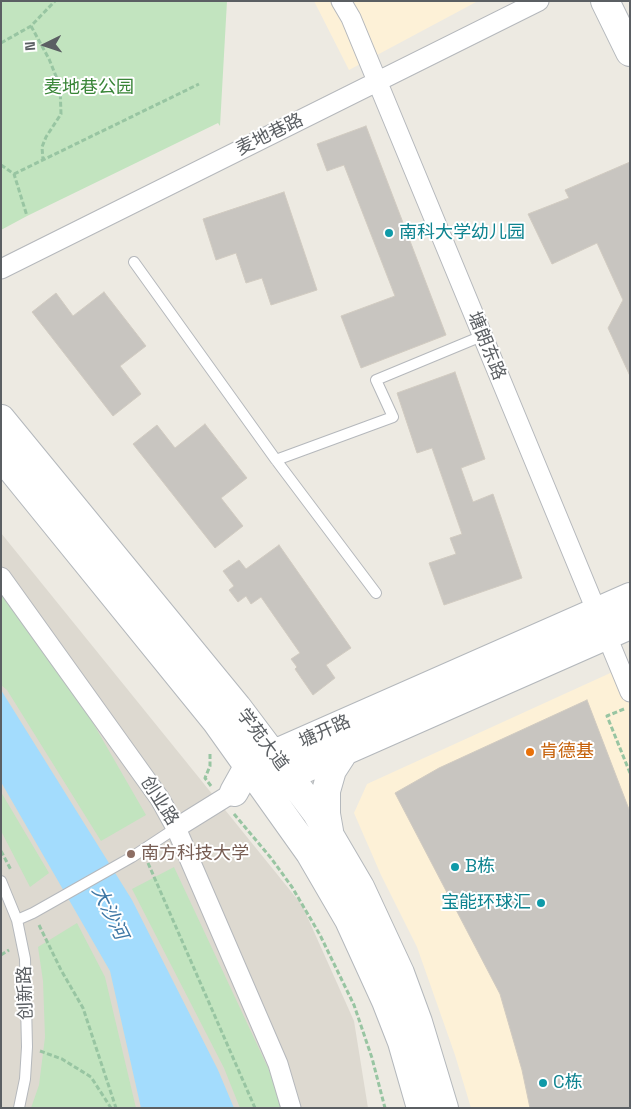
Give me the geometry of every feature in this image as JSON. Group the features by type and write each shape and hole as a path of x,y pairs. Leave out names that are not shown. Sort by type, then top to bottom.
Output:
{"main road":[{"path":"605,1 630,52"},
{"path":"621,1 630,19"},
{"name":"学苑大道","path":"1,419 224,692 367,956 402,1042 421,1108"},
{"name":"学苑大道","path":"1,456 206,707 268,771 316,812 360,887 400,973 418,1022 444,1108"},
{"name":"塘开路","path":"268,771 346,750 611,624 630,598"},
{"name":"塘开路","path":"268,771 611,624"},
{"path":"329,833 326,814 326,791 332,770 346,750"},
{"path":"234,792 268,771"}],"street":[{"name":"塘朗东路","path":"341,1 377,82 482,336 611,624 630,692"},
{"name":"麦地巷路","path":"1,269 538,1"},
{"name":"创业路","path":"1,577 160,799 176,828 278,1064 291,1108"},
{"path":"176,828 234,792"}],"lane":[{"path":"134,262 276,460 376,593"},
{"path":"276,460 393,417 376,380 482,336"},
{"path":"17,920 33,913 143,850 176,828"},
{"name":"创新路","path":"1,881 17,920 25,959 26,1079 19,1108"}],"path":[{"path":"1,43 31,26 55,1"},
{"path":"31,26 50,58 60,86 60,114 42,147 43,160"},
{"path":"14,174 199,84"},
{"path":"1,165 14,174 27,216"},
{"path":"630,707 607,716 630,773"},
{"path":"242,823 282,872 320,935 354,1005 372,1058 385,1108"},
{"path":"143,850 255,1108"},
{"path":"1,851 12,871"},
{"path":"33,913 61,970 83,1008 116,1108"},
{"path":"27,1047 62,1059 91,1077 111,1108"}],"shaded area":[{"path":"314,1 478,1 349,70"},
{"name":"南方科技大学","path":"1,533 302,905 354,1021 368,1108 1,1108"},
{"name":"宝能环球汇","path":"630,664 630,1108 471,1108 455,1055 417,947 381,875 354,813 367,784"}],"green space":[{"name":"麦地巷公园","path":"1,1 227,1 220,126 218,123 1,230"},
{"path":"1,592 59,664 146,815 101,841 7,690 1,685"},
{"path":"1,792 49,873 30,887 1,831"},
{"path":"174,867 269,1070 282,1108 240,1108 224,1068 132,889"},
{"path":"77,923 105,977 136,1108 31,1108 39,1085 45,1037 43,981 38,947"}],"water":[{"name":"大沙河","path":"1,690 132,900 218,1070 234,1108 141,1108 110,971 1,782"}],"building":[{"name":"南科大学幼儿园","path":"366,126 446,335 361,368 341,316 395,296 344,165 327,171 317,144"},
{"path":"630,162 630,376 608,328 623,300 597,243 552,264 528,214 569,198 565,190"},
{"path":"284,192 317,290 271,305 262,278 246,283 236,253 216,260 203,219"},
{"path":"104,292 146,346 120,366 141,394 113,416 32,312 56,293 73,316"},
{"path":"455,372 485,459 461,468 473,502 493,494 522,578 444,605 429,563 456,554 450,538 462,534 432,448 417,453 397,393"},
{"path":"205,424 247,478 221,498 243,526 215,548 133,444 157,425 175,448"},
{"path":"279,545 351,648 326,665 335,678 313,695 295,669 297,667 291,659 300,653 261,597 251,604 246,596 238,602 229,590 234,586 223,571 239,560 246,569"},
{"name":"宝能环球汇","path":"587,700 630,812 630,1108 530,1108 522,1070 500,994 395,793 439,768"}],"place":[{"name":"南科大学幼儿园","path":"389,233"},
{"name":"肯德基","path":"530,752"},
{"name":"南方科技大学","path":"131,854"},
{"name":"B栋","path":"455,867"},
{"name":"宝能环球汇","path":"541,903"},
{"name":"C栋","path":"543,1083"}]}
